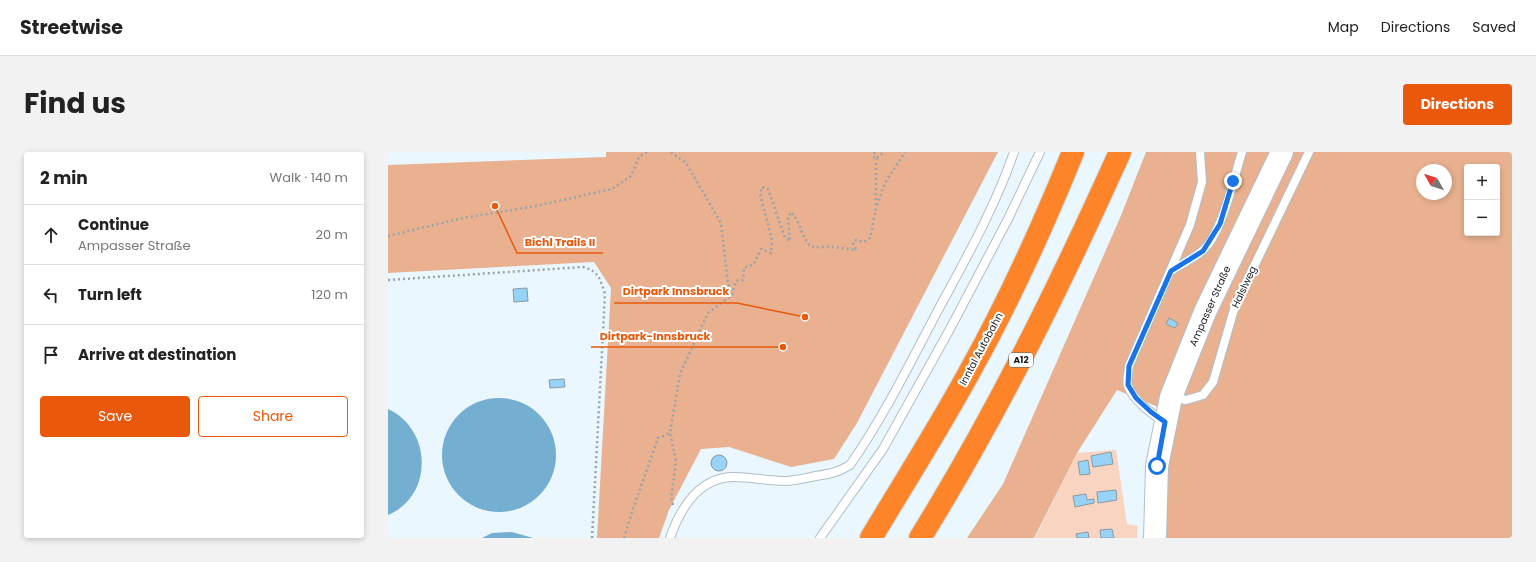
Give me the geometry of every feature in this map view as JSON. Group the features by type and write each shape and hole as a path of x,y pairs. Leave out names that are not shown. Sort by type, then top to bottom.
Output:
{"highway":[{"name":"Inntal Autobahn","path":"871,538 970,371 1020,273 1055,197 1073,152"},
{"name":"A12","path":"920,538 958,476 1008,387 1068,267 1120,152"}],"main road":[{"name":"Ampasser Straße","path":"1155,538 1157,466 1165,422 1172,397 1205,312 1282,152"}],"lane":[{"path":"670,538 676,519 686,504 699,489 715,481 732,477 786,481 840,472 850,465 908,366 965,262 1007,171 1014,152"},
{"path":"820,538 883,449 950,329 1008,219 1040,152"},
{"path":"1165,422 1151,412 1136,398 1128,385 1129,366 1190,224 1202,182 1200,152"},
{"path":"1171,271 1203,251 1220,224 1242,152"},
{"name":"Halslweg","path":"1172,397 1186,400 1203,395 1213,382 1235,306 1309,152"}],"path":[{"path":"388,236 463,218 536,206 612,189 631,176 639,157 647,152"},
{"path":"671,152 686,163 721,223 728,283 732,295"},
{"path":"875,152 873,156 876,159 876,208"},
{"path":"876,159 884,152"},
{"path":"676,519 670,498 676,462 670,434 680,374 708,313 732,295 736,281 743,280 744,268 754,264 761,249 771,253 772,240 760,194 762,187 768,189 785,238 790,241 788,217 791,212 796,217 803,239 811,247 834,247 856,250 853,243 856,240 864,242 870,238 876,208 885,183 905,152"},
{"path":"388,280 583,267 592,269 599,276 605,294 592,538"},
{"path":"624,538 658,438 670,434"}],"shaded area":[{"path":"606,152 998,152 857,423 834,459 791,467 729,447 701,449 669,510 659,538 597,538 611,288 594,262 388,273 388,165 606,157"},
{"path":"1146,152 1512,152 1512,538 1163,538 1169,459 1175,414 1117,390 1077,453 1034,538 967,538 1003,484 1120,218"},
{"path":"1116,450 1127,524 1138,526 1137,538 1035,538 1077,453"}],"water":[{"path":"499,398 521,402 540,414 552,433 556,455 552,477 540,496 521,508 499,512 477,508 458,496 446,477 442,455 446,433 458,414 477,402"},
{"path":"388,409 403,419 413,431 419,446 422,462 420,478 414,493 403,506 388,515"},
{"path":"512,532 533,538 482,538 492,533"}],"building":[{"path":"527,288 528,301 514,302 513,289"},
{"path":"1169,318 1178,323 1175,328 1166,324"},
{"path":"564,379 565,387 550,388 549,380"},
{"path":"1111,452 1113,464 1093,467 1091,456"},
{"path":"719,455 726,460 727,463 722,470 719,471 712,466 711,463 716,456"},
{"path":"1088,460 1090,474 1080,475 1078,462"},
{"path":"1116,490 1117,500 1098,503 1097,492"},
{"path":"1086,494 1087,500 1094,499 1094,503 1075,507 1073,496"},
{"path":"1112,529 1114,538 1101,538 1100,530"},
{"path":"1088,532 1089,538 1077,538 1076,534"}],"place":[{"name":"Bichl Trails II","path":"495,206"},
{"name":"Dirtpark Innsbruck","path":"805,317"},
{"name":"Dirtpark-Innsbruck","path":"783,347"}],"route":[{"path":"1157,466 1165,422 1151,412 1136,398 1128,385 1129,366 1171,271 1203,251 1220,224 1233,181"}]}
